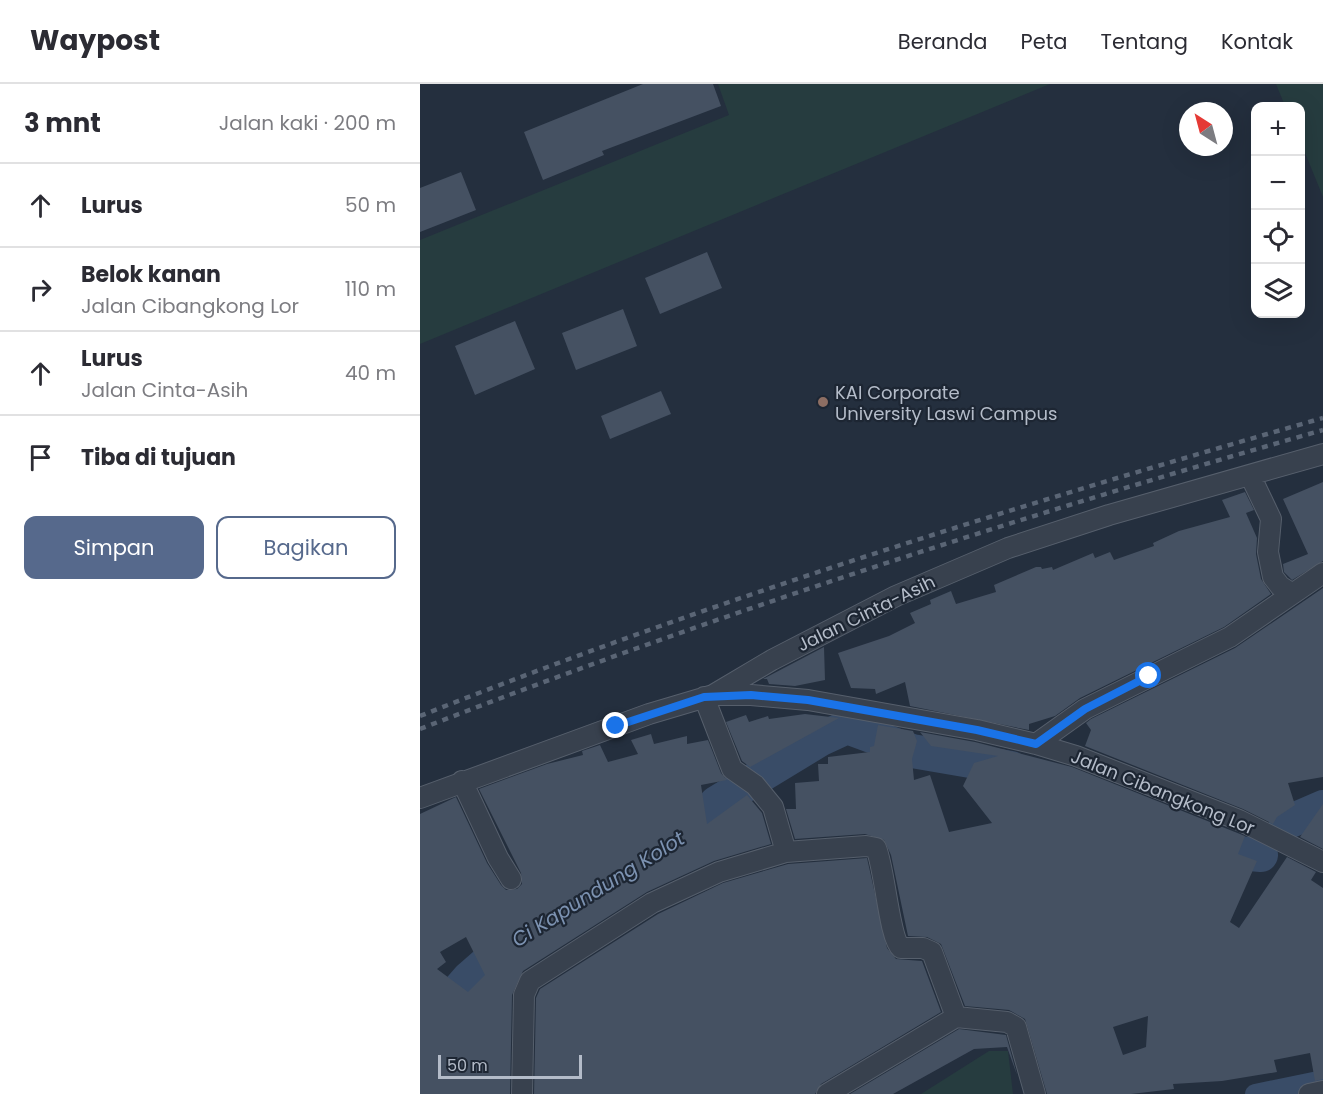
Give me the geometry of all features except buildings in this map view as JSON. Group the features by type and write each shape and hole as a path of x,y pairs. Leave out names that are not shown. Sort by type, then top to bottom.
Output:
{"street":[{"name":"Jalan Cinta-Asih","path":"420,798 462,781 708,696 771,660 896,596 977,560 1109,515 1323,454"},
{"path":"1250,475 1271,519 1268,552 1273,577 1280,586 1291,592"},
{"path":"1036,744 1085,709 1230,637 1291,592 1323,573"},
{"name":"Jalan Cibangkong Lor","path":"708,696 751,695 808,700 977,730 1036,744 1076,756 1239,820 1323,862"},
{"path":"708,696 729,764 736,773 750,782 773,807 786,852"},
{"path":"462,781 498,858 511,879"},
{"path":"522,1094 524,995 531,981 652,903 719,872 786,852 866,846 876,848 888,898 895,942 901,948 923,948 932,952 956,1017"},
{"path":"827,1094 956,1017 1007,1022 1016,1027 1035,1094"},
{"path":"1309,1094 1323,1091"}],"green space":[{"path":"718,84 1050,84 420,344 420,240 729,115"},
{"path":"1276,84 1323,84 1323,197 1305,153 1305,102 1283,102"},
{"path":"989,1051 1008,1051 1013,1094 921,1094"}],"waterway":[{"name":"Ci Kapundung Kolot","path":"672,847 680,843 716,803 821,739 847,727 912,751 1011,768 1022,774"},
{"name":"Ci Kapundung Kolot","path":"1286,823 1323,807"},
{"name":"Ci Kapundung Kolot","path":"1195,837 1238,853 1261,855"},
{"name":"Ci Kapundung Kolot","path":"420,1034 469,978 517,936"},
{"path":"1255,1094 1323,1080"}],"railway":[{"path":"420,716 531,673 755,593 981,520 1323,418"},
{"path":"420,729 643,646 868,569 1095,497 1323,430"}],"place":[{"name":"KAI Corporate University Laswi Campus","path":"823,402"}],"route":[{"path":"616,726 704,697 751,695 808,700 977,730 1036,744 1085,709 1149,676"}]}
